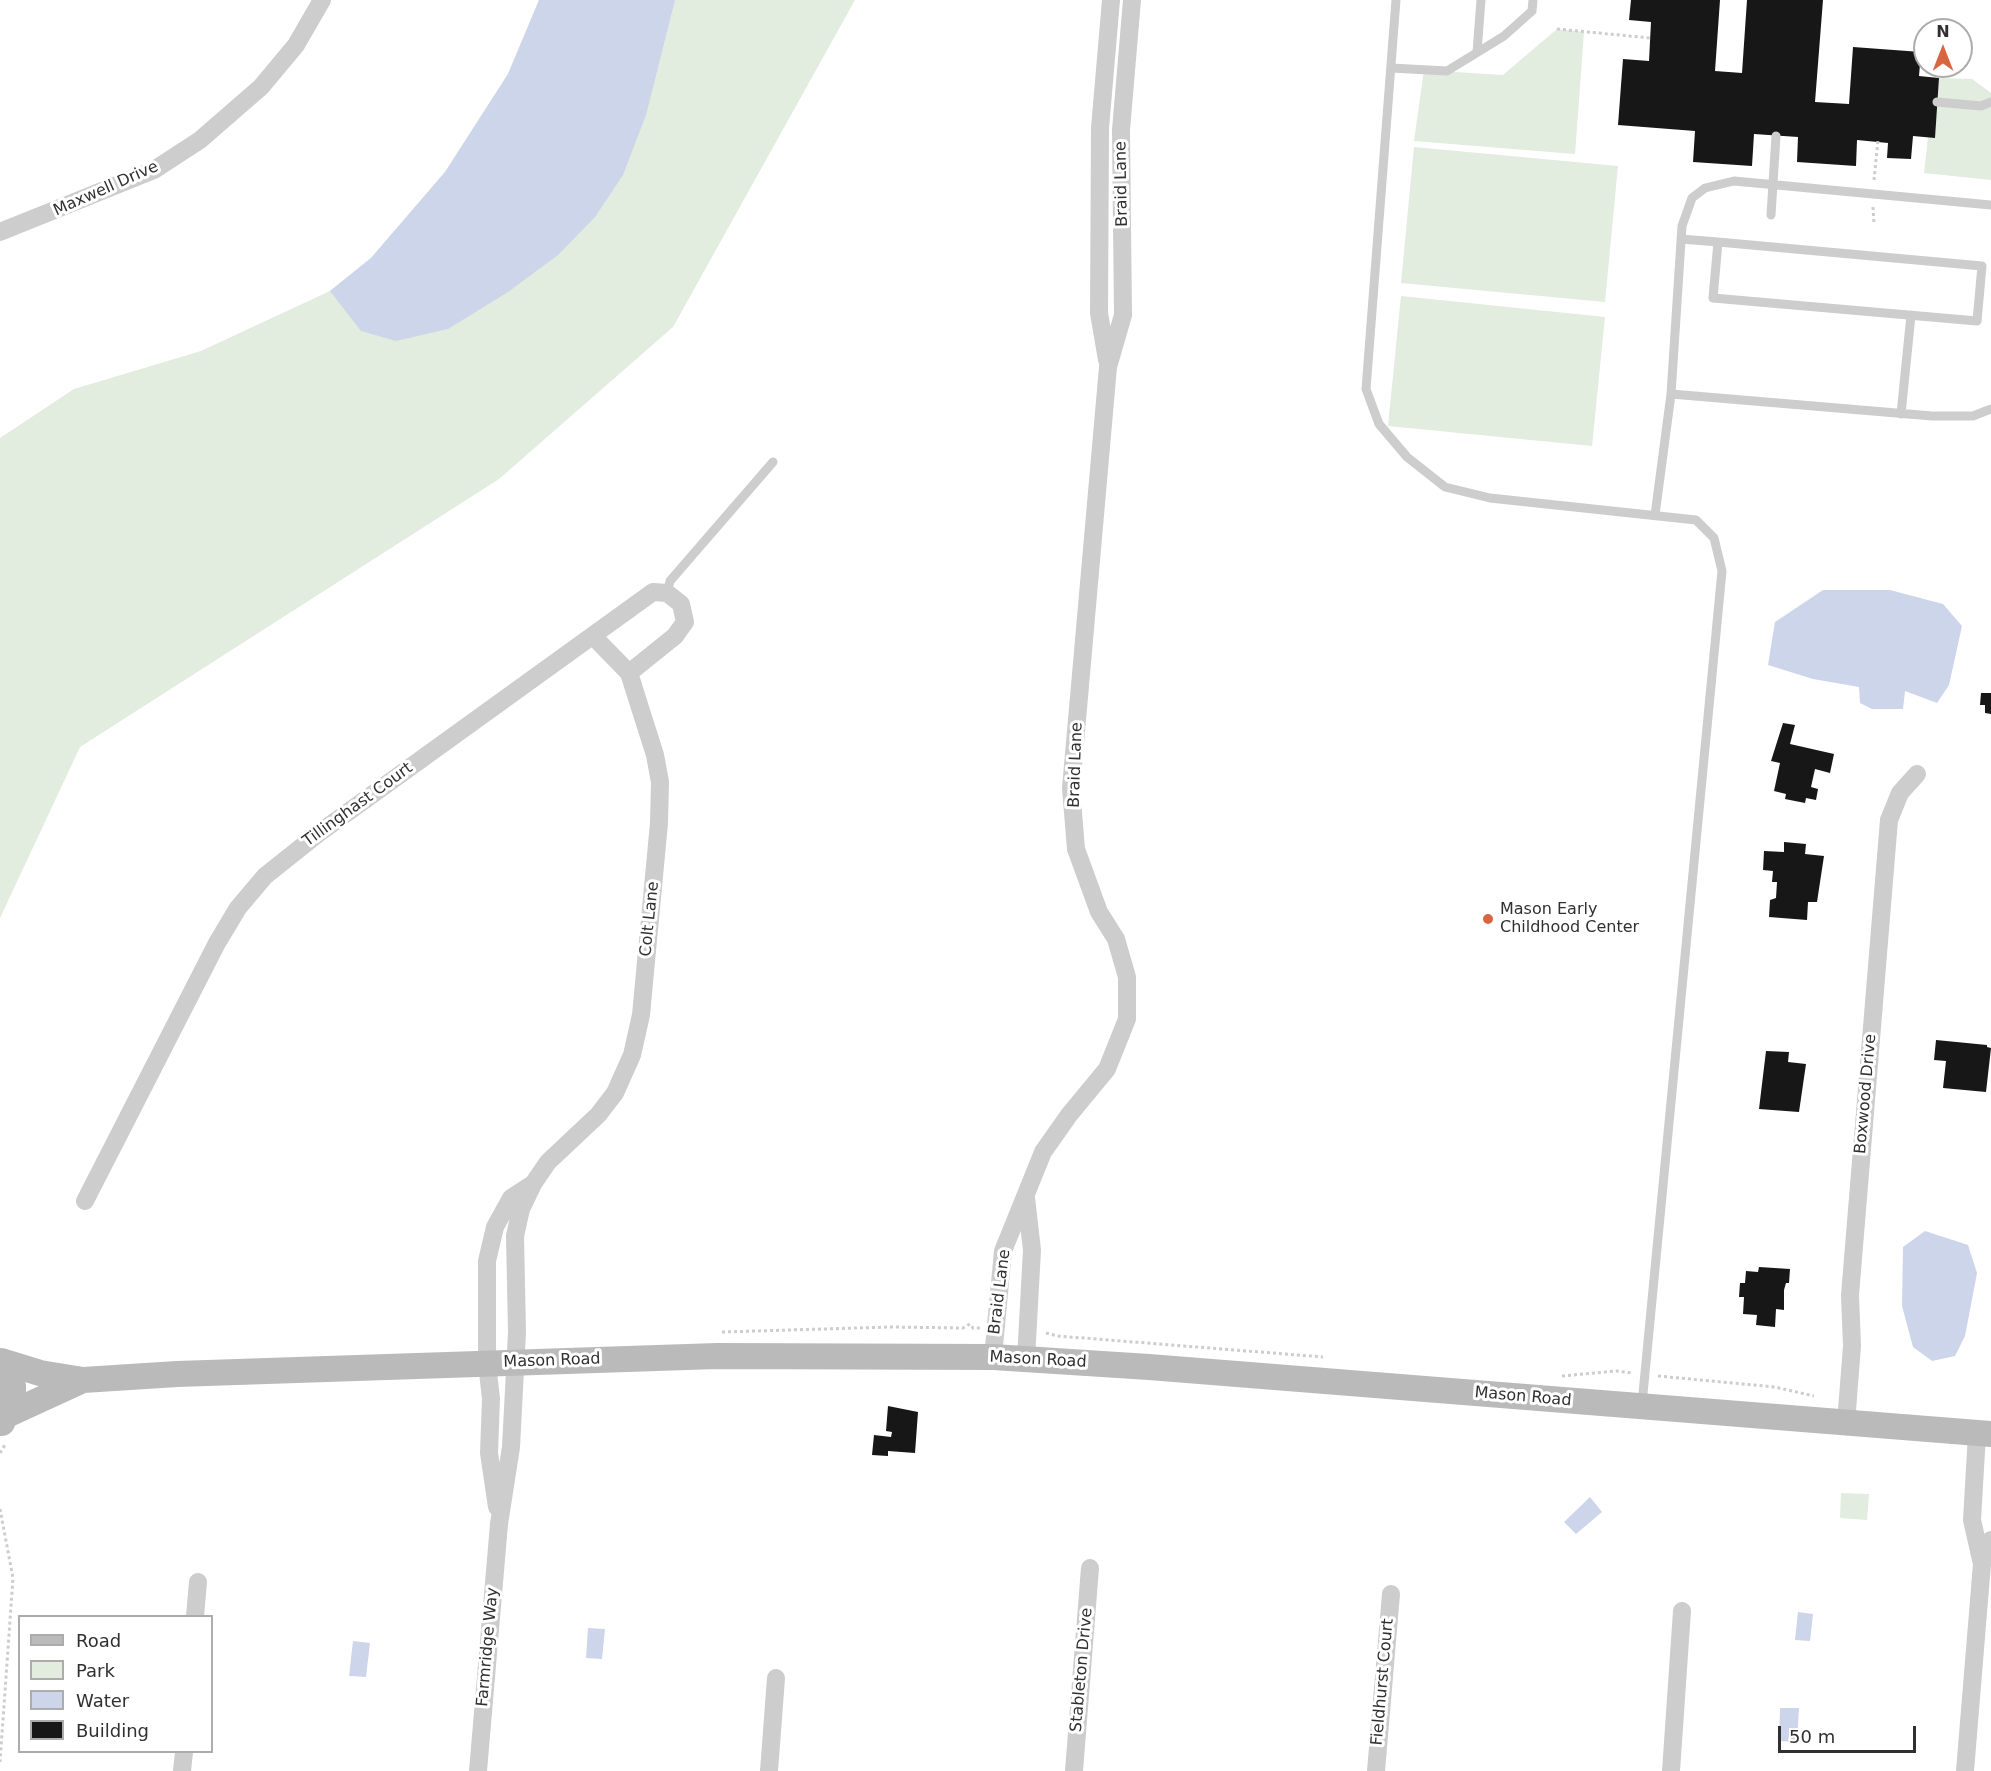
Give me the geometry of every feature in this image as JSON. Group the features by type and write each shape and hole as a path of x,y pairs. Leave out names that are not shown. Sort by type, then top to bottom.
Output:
{"main road":[{"name":"Mason Road","path":"0,1361 40,1373 83,1380 487,1363 727,1356 993,1357 1984,1434"},
{"path":"0,1361 9,1373 13,1386 13,1400 4,1420"},
{"name":"Mason Road","path":"4,1420 83,1380"}],"street":[{"name":"Maxwell Drive","path":"0,232 154,170 200,140 261,87 296,45 322,0"},
{"name":"Braid Lane","path":"1108,367 1099,313 1100,128 1111,0"},
{"name":"Braid Lane","path":"993,1357 1003,1251 1043,1152 1069,1115 1107,1069 1127,1018 1127,977 1116,939 1099,912 1076,849 1071,788 1108,367 1123,315 1121,130 1132,0"},
{"name":"Tillinghast Court","path":"85,1201 217,943 238,908 256,886 296,850 653,592 667,593"},
{"path":"629,673 675,636 685,622 681,604 667,593"},
{"name":"Colt Lane","path":"516,1362 518,1305 515,1236 521,1209 533,1184 548,1162 598,1115 615,1093 633,1055 639,1029 656,854 660,782 655,755 629,673 593,636"},
{"name":"Boxwood Drive","path":"1846,1423 1852,1346 1850,1296 1889,820 1900,794 1917,774"},
{"name":"Colt Lane","path":"487,1363 487,1261 495,1227 511,1198 533,1184"},
{"name":"Braid Lane","path":"1026,1196 1032,1250 1026,1359"},
{"name":"Farmridge Way","path":"478,1771 500,1524 511,1447 516,1362"},
{"name":"Farmridge Way","path":"487,1363 491,1399 489,1454 500,1524"},
{"path":"1982,1564 1972,1520 1984,1434"},
{"path":"1965,1771 1982,1564 1991,1540"},
{"name":"Stableton Drive","path":"1074,1771 1090,1568"},
{"path":"195,1615 198,1582"},
{"name":"Fieldhurst Court","path":"1376,1771 1391,1594"},
{"path":"1671,1771 1682,1611"},
{"path":"769,1771 776,1678"},
{"path":"182,1771 184,1753"}],"lane":[{"path":"1396,0 1366,389 1379,424 1407,457 1444,487 1490,498 1696,520 1714,538 1722,571 1642,1407"},
{"path":"1477,52 1481,0"},
{"path":"1391,68 1447,71 1504,36 1532,11 1533,0"},
{"path":"1937,102 1980,106 1991,102"},
{"path":"1100,128 1121,130"},
{"path":"1771,215 1776,136"},
{"path":"1655,515 1671,394 1682,225 1692,198 1705,188 1734,181 1991,205"},
{"path":"1681,239 1718,242 1982,266 1977,321 1713,298 1718,242"},
{"path":"1901,414 1911,315"},
{"path":"1671,394 1901,414 1973,416 1991,409"},
{"path":"667,593 670,581 773,462"}],"path":[{"path":"1557,29 1650,38"},
{"path":"714,1333 891,1327 963,1328 970,1324 973,1328"},
{"path":"1046,1333 1331,1358"},
{"path":"1553,1376 1616,1371"},
{"path":"1675,1378 1776,1387 1818,1397"},
{"path":"0,1509 13,1578 0,1762"}],"green space":[{"path":"539,0 855,0 673,327 499,479 80,747 0,918 0,438 74,389 201,351 330,291 371,258 445,172 508,74"},
{"path":"1557,29 1584,32 1575,154 1414,141 1424,70 1503,75"},
{"path":"1939,78 1972,79 1991,93 1991,180 1924,173 1928,137 1935,137"},
{"path":"1414,147 1618,166 1605,302 1401,283"},
{"path":"1401,296 1605,317 1592,446 1388,426"},
{"path":"1841,1493 1869,1494 1867,1520 1840,1518"}],"water":[{"path":"539,0 675,0 646,115 623,175 595,217 558,255 508,292 448,329 396,341 361,331 330,291 371,258 445,172 508,74"},
{"path":"1823,590 1890,590 1943,604 1962,626 1949,685 1937,703 1905,691 1903,709 1872,709 1860,703 1859,687 1813,679 1768,665 1775,622"},
{"path":"1925,1231 1968,1245 1977,1273 1965,1336 1955,1356 1932,1361 1913,1347 1902,1306 1903,1247"},
{"path":"1590,1497 1602,1512 1576,1534 1564,1522"},
{"path":"1798,1612 1813,1614 1810,1641 1795,1640"},
{"path":"588,1628 605,1629 602,1659 586,1658"},
{"path":"353,1641 370,1643 366,1677 349,1676"},
{"path":"1780,1708 1799,1708 1797,1742 1779,1741"}],"building":[{"path":"1631,0 1720,0 1715,71 1742,73 1747,0 1823,0 1815,102 1849,104 1853,47 1913,51 1913,78 1939,78 1935,138 1913,136 1911,159 1887,158 1888,143 1857,140 1856,166 1797,162 1798,137 1754,134 1752,166 1693,162 1695,131 1618,125 1623,59 1649,61 1651,22 1629,20"},
{"path":"1981,693 1991,693 1991,714 1985,713 1985,705 1980,705"},
{"path":"1783,723 1795,725 1790,744 1834,754 1830,773 1815,769 1811,787 1818,789 1816,800 1806,798 1805,803 1785,799 1786,794 1774,791 1780,763 1771,761"},
{"path":"1784,842 1806,844 1805,854 1824,856 1817,902 1808,902 1807,920 1769,917 1770,900 1776,898 1777,882 1772,882 1773,871 1763,870 1764,851 1784,852"},
{"path":"1936,1040 1987,1045 1991,1048 1986,1092 1943,1088 1946,1061 1934,1060"},
{"path":"1766,1051 1789,1052 1788,1062 1806,1064 1799,1112 1759,1109"},
{"path":"1759,1267 1790,1269 1789,1283 1786,1283 1784,1290 1784,1310 1776,1309 1775,1327 1756,1325 1757,1315 1743,1314 1744,1297 1739,1297 1740,1283 1745,1283 1746,1271 1758,1272"},
{"path":"888,1406 918,1412 915,1453 888,1451 888,1456 872,1455 874,1435 891,1437 892,1432 886,1431"}],"place":[{"name":"Mason Early Childhood Center","path":"1488,919"}]}
